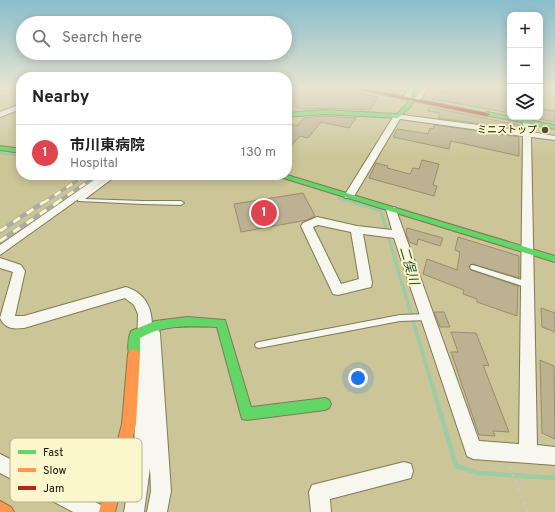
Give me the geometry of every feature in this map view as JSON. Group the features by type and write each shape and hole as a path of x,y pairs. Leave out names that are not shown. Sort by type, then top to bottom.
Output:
{"main road":[{"path":"292,115 333,112 398,116 402,111"},
{"path":"467,111 527,124 555,127"},
{"path":"0,148 16,150"},
{"path":"292,179 555,259"},
{"path":"126,438 129,424 135,335 145,328 166,320 221,323 247,414 325,404"},
{"path":"107,512 110,502"},
{"path":"0,508 6,512"}],"street":[{"path":"0,115 10,111"},
{"path":"349,196 398,116 457,124 527,124 555,138"},
{"path":"527,124 528,454"},
{"path":"0,251 100,180"},
{"path":"391,209 398,234 473,450 555,456"},
{"path":"356,229 366,283 338,290 308,226 317,221 356,229 378,234 398,234"},
{"path":"0,262 17,268 19,271 7,318 14,322 24,322 126,292 135,296 143,306 145,328 142,460"},
{"path":"145,328 153,333 161,491 158,512"},
{"path":"0,463 10,468"},
{"path":"320,512 319,492 404,471"},
{"path":"75,502 94,512"},
{"path":"134,512 136,502"}],"lane":[{"path":"108,180 80,200 150,204 181,203"},
{"path":"473,267 528,285"},
{"path":"259,345 400,318 428,317"}],"path":[{"path":"292,160 333,112"},
{"path":"0,122 7,125 0,128"},
{"path":"433,222 457,124"},
{"path":"505,452 528,512"}],"building":[{"path":"428,111 448,111 519,125 519,129 438,118 440,113"},
{"path":"543,111 555,111 555,122 543,120"},
{"path":"324,116 356,118 349,128 321,122 308,138 300,136 292,145 292,124 297,126 304,118"},
{"path":"435,125 519,137 519,156 451,141 449,149 393,137 397,129 428,134 430,128 433,129"},
{"path":"422,160 439,164 433,185 437,186 434,196 369,178 376,163 388,166 387,168 410,174 413,168 419,169"},
{"path":"303,193 315,216 307,220 241,232 234,204"},
{"path":"407,228 443,238 440,246 418,239 417,245 409,242 406,233"},
{"path":"458,237 519,256 519,278 473,264 469,266 471,270 518,286 517,316 477,302 477,299 463,294 464,290 423,274 427,259 457,270 460,252 455,250"},
{"path":"541,308 555,313 555,332 542,327"},
{"path":"434,312 444,312 450,327 440,327"},
{"path":"451,332 476,333 489,366 483,365 509,432 493,431 495,436 479,435 451,352 458,352"},
{"path":"540,360 554,366 555,439 542,433"}],"waterway":[{"name":"二俣川","path":"0,153 16,155"},
{"name":"二俣川","path":"338,198 355,203"},
{"name":"二俣川","path":"352,202 381,211 402,284"},
{"name":"二俣川","path":"402,283 432,385"},
{"name":"二俣川","path":"432,384 456,466 479,473 555,478"}],"railway":[{"path":"43,203 78,180"},
{"path":"56,203 90,180"},
{"path":"0,231 44,202"},
{"path":"0,241 58,202"}],"traffic: fast":[{"path":"292,115 324,112 398,116 403,111"},
{"path":"487,114 555,127"},
{"path":"0,148 16,150"},
{"path":"292,179 555,259"},
{"path":"134,354 135,335 155,326 166,323 187,321 221,323 247,414 325,404"}],"traffic: slow":[{"path":"126,438 129,424 134,354"},
{"path":"107,512 110,502"},
{"path":"0,509 6,512"}],"traffic: jam":[{"path":"471,111 487,114"}],"place":[{"name":"ミニストップ","path":"545,130"},
{"name":"市川東病院","path":"264,213"}]}
